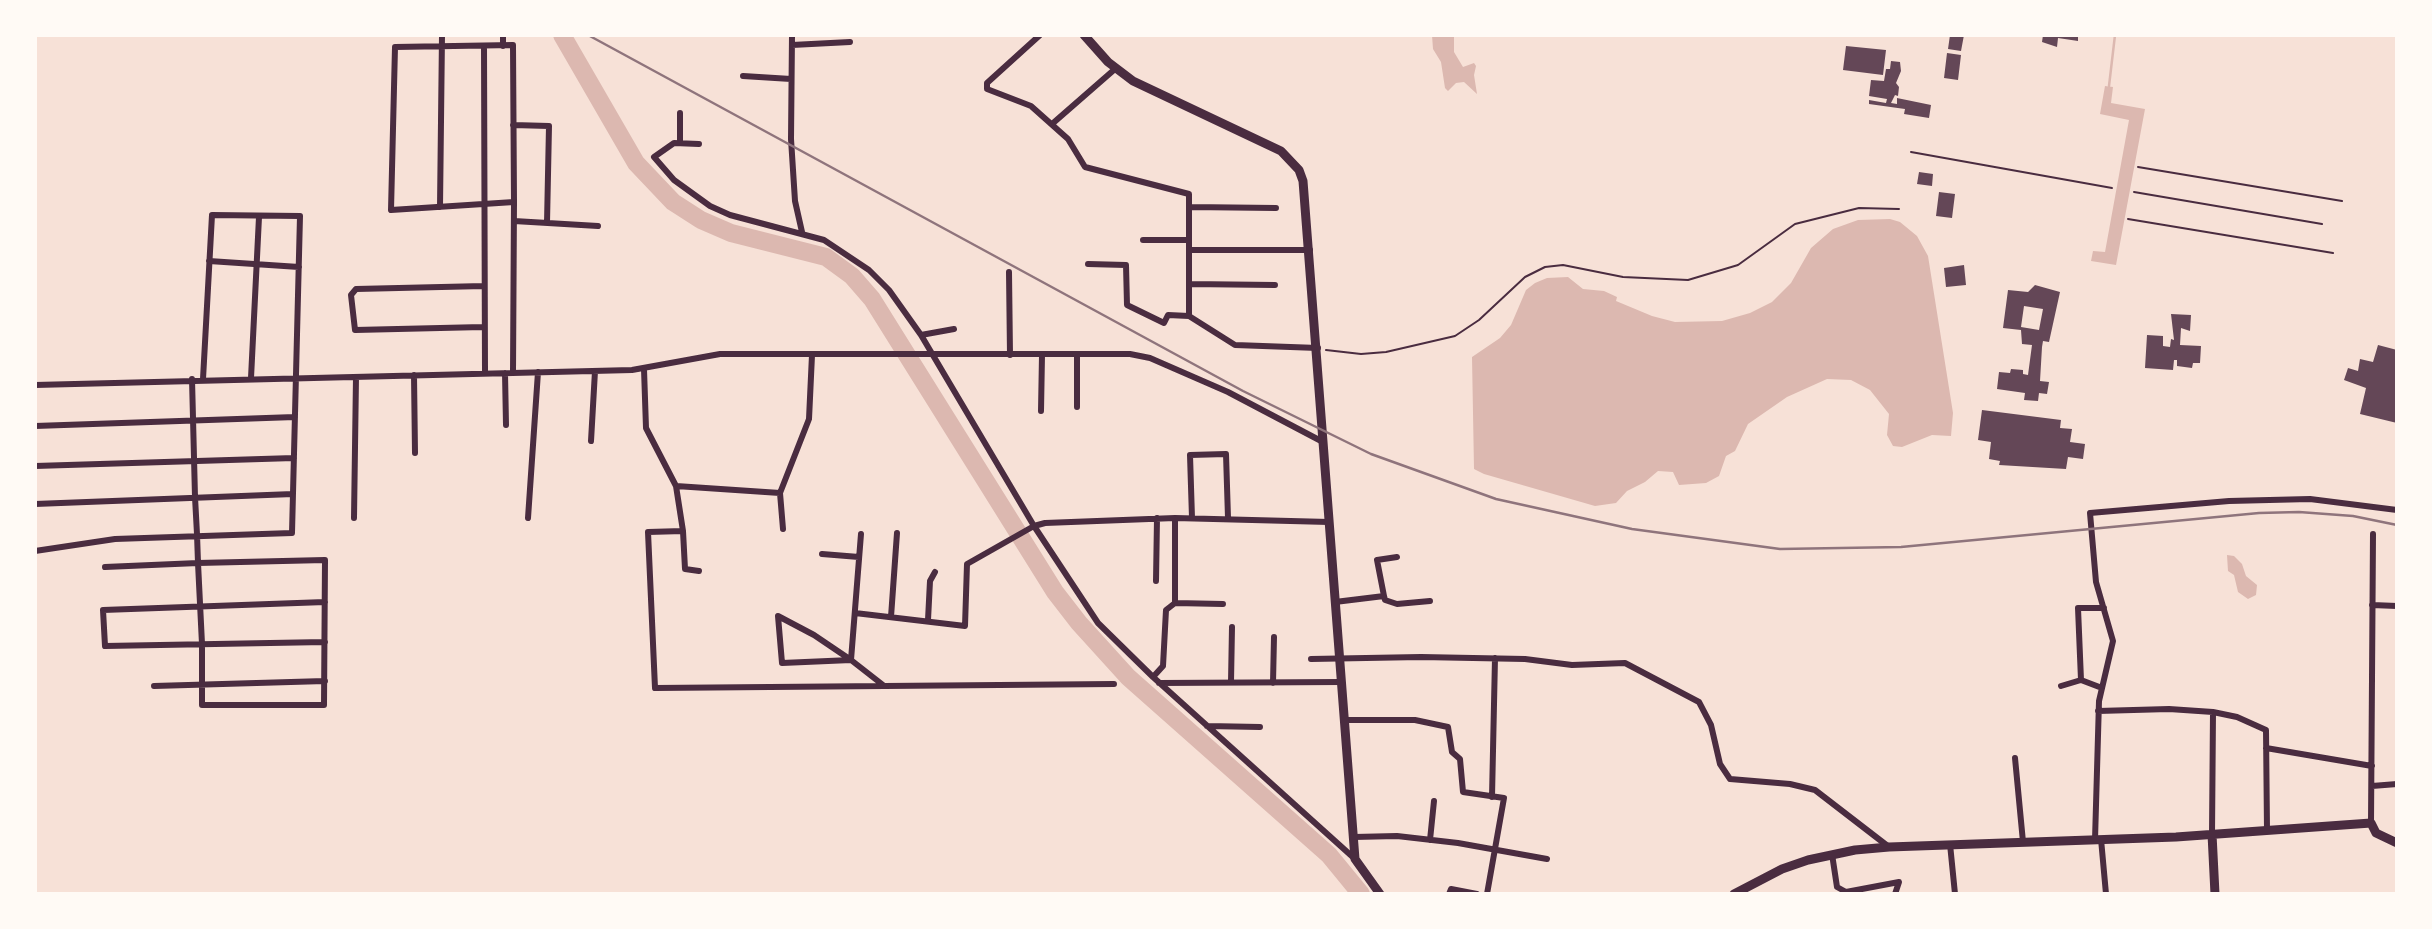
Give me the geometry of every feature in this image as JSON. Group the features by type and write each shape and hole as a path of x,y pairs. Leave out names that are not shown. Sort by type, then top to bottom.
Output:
{"main road":[{"path":"1084,35 1115,69 1162,96 1272,145 1290,159 1303,181 1318,348 1355,859 1380,894"},
{"path":"1734,894 1782,869 1832,854 1889,847 2212,834 2371,823 2376,833 2397,843"},
{"path":"2212,834 2214,894"}],"street":[{"path":"440,208 442,35"},
{"path":"503,35 503,46"},
{"path":"792,35 794,186 802,232"},
{"path":"1040,35 987,82 986,89 1019,99 1052,124 1068,139 1085,167 1189,194 1189,316"},
{"path":"792,45 850,42"},
{"path":"513,373 514,202 513,45 395,47 391,210 514,202"},
{"path":"484,46 485,373"},
{"path":"1052,124 1115,69"},
{"path":"743,76 791,79"},
{"path":"680,113 680,143"},
{"path":"513,125 549,126 547,223"},
{"path":"699,144 674,143 654,157 691,193 730,215 802,232 847,253 889,290 934,356 1032,527 1087,608 1121,647 1156,680 1355,859"},
{"path":"1189,207 1276,208"},
{"path":"35,551 115,538 292,533 300,216 212,215 203,379"},
{"path":"251,378 259,217"},
{"path":"514,221 598,226"},
{"path":"1143,240 1189,240"},
{"path":"1189,250 1310,250"},
{"path":"209,261 299,267"},
{"path":"1088,264 1126,265 1127,304 1164,323 1168,315 1189,316 1235,345 1318,348"},
{"path":"1009,272 1010,355"},
{"path":"1189,285 1275,285"},
{"path":"483,327 355,330 351,295 356,289 484,286"},
{"path":"921,335 954,329"},
{"path":"35,385 644,369 708,354 1130,354 1150,358 1238,397 1323,442"},
{"path":"783,529 780,493 809,419 812,355"},
{"path":"1041,411 1042,355"},
{"path":"1077,355 1077,407"},
{"path":"644,369 646,428 676,486 683,531 685,569 699,571"},
{"path":"591,442 595,371"},
{"path":"528,518 538,372"},
{"path":"505,373 506,425"},
{"path":"414,375 415,453"},
{"path":"354,518 356,377"},
{"path":"105,567 198,564 325,560 324,705 202,705 202,644 198,564 197,534 195,497 192,379"},
{"path":"35,426 295,417"},
{"path":"1192,517 1190,455 1226,454 1228,519"},
{"path":"35,467 294,458"},
{"path":"676,486 780,493"},
{"path":"35,504 293,494"},
{"path":"2106,894 2098,839 2098,711 2113,640 2095,572 2090,513 2229,501 2310,499 2397,510"},
{"path":"855,613 965,626 967,565 1032,527 1175,517 1329,522"},
{"path":"1175,517 1175,603"},
{"path":"1156,581 1157,518"},
{"path":"683,531 649,532 655,688 1114,684"},
{"path":"891,617 897,533"},
{"path":"851,660 861,534"},
{"path":"2371,823 2373,534"},
{"path":"822,554 859,557"},
{"path":"1398,557 1377,560 1385,600 1397,604 1430,601"},
{"path":"929,620 930,581 935,572"},
{"path":"1335,602 1384,597"},
{"path":"325,602 103,610 105,646 325,642"},
{"path":"1156,680 1163,666 1166,610 1175,603 1223,604"},
{"path":"2372,605 2397,606"},
{"path":"2081,680 2078,608 2104,608"},
{"path":"851,660 782,663 778,616 814,635 851,660 884,686"},
{"path":"1231,682 1232,627"},
{"path":"1273,682 1274,637"},
{"path":"1492,797 1495,658"},
{"path":"1311,659 1495,658 1543,660 1572,665 1625,663 1699,702 1711,725 1720,765 1730,779 1790,784 1815,790 1889,847"},
{"path":"1156,680 1342,682"},
{"path":"2060,686 2081,680 2102,688"},
{"path":"154,685 325,681"},
{"path":"2098,711 2169,709 2213,712 2237,717 2266,730 2267,830"},
{"path":"2212,834 2213,712"},
{"path":"1346,720 1415,720 1448,727 1452,752 1460,759 1463,792 1504,798 1487,894"},
{"path":"1207,726 1260,727"},
{"path":"2266,748 2372,766"},
{"path":"2015,758 2023,842"},
{"path":"2372,786 2397,784"},
{"path":"1430,840 1433,801"},
{"path":"1354,837 1398,836 1547,859"},
{"path":"1950,844 1955,894"},
{"path":"1832,854 1837,887 1846,892 1899,882 1895,894"},
{"path":"1449,894 1451,889 1477,894"}],"path":[{"path":"1911,152 2112,188"},
{"path":"2138,167 2342,201"},
{"path":"2134,192 2322,224"},
{"path":"1318,348 1361,354 1429,344 1455,336 1479,320 1525,277 1545,267 1563,265 1623,277 1688,279 1738,265 1796,224 1859,208 1899,209"},
{"path":"2128,219 2333,253"}],"shaded area":[{"path":"1432,35 1454,35 1454,52 1463,67 1474,63 1476,66 1474,75 1477,94 1464,82 1456,83 1448,91 1445,88 1441,62 1433,49"},
{"path":"2105,86 2113,87 2111,103 2145,109 2116,265 2091,261 2093,251 2105,252 2129,120 2100,114"},
{"path":"1890,219 1900,222 1917,236 1928,256 1953,413 1951,436 1932,435 1902,447 1893,446 1887,435 1889,414 1870,390 1851,380 1827,379 1787,397 1748,424 1735,451 1726,456 1719,476 1706,483 1679,485 1673,472 1658,471 1645,482 1627,491 1616,503 1595,506 1474,469 1472,357 1500,338 1511,325 1526,290 1535,283 1547,278 1568,277 1583,289 1604,291 1617,297 1616,301 1652,316 1675,322 1722,321 1750,313 1772,302 1791,283 1811,248 1833,229 1858,220"},
{"path":"2227,555 2234,556 2242,564 2246,576 2257,585 2256,595 2248,599 2238,592 2234,575 2228,571"}],"building":[{"path":"1950,35 1964,35 1961,51 1948,49"},
{"path":"2043,35 2078,35 2078,41 2058,38 2057,47 2042,42"},
{"path":"1846,46 1886,50 1883,75 1843,70"},
{"path":"1947,53 1961,55 1958,80 1944,78"},
{"path":"1891,61 1900,62 1901,71 1896,83 1899,87 1898,96 1895,95 1891,103 1897,104 1897,98 1931,105 1929,118 1904,114 1905,109 1869,104 1869,100 1886,103 1887,99 1869,96 1871,80 1884,81"},
{"path":"1919,172 1933,174 1932,186 1917,184"},
{"path":"1939,192 1955,194 1952,218 1936,216"},
{"path":"1964,265 1966,285 1946,287 1944,268"},
{"path":"2035,285 2060,292 2049,342 2043,341 2042,347 2040,381 2049,382 2047,394 2039,393 2038,401 2024,400 2025,393 1997,389 1999,372 2023,370 2023,374 2028,375 2032,345 2022,344 2021,330 2003,328 2008,290 2028,292","holes":["2024,306 2043,309 2039,330 2021,327"]},
{"path":"2171,314 2191,315 2190,331 2181,328 2180,345 2201,346 2200,363 2193,363 2192,368 2177,366 2177,360 2174,360 2173,370 2145,368 2147,335 2163,336 2163,346 2170,347 2171,339 2174,340"},
{"path":"2378,345 2397,350 2397,423 2360,414 2366,388 2344,380 2348,368 2358,371 2360,359 2373,362"},
{"path":"1982,410 2061,420 2060,428 2072,429 2070,442 2085,444 2083,459 2068,457 2066,469 1999,465 2000,461 1989,459 1991,442 1978,440"}],"waterway":[{"path":"562,35 636,163 673,202 701,220 731,233 826,257 852,276 872,299 1055,592 1079,623 1128,677 1329,855 1361,894"},
{"path":"2109,86 2115,35"}],"railway":[{"path":"588,35 1243,391 1371,454 1496,499 1632,529 1780,549 1901,547 2259,513 2299,512 2353,516 2397,525"}]}
